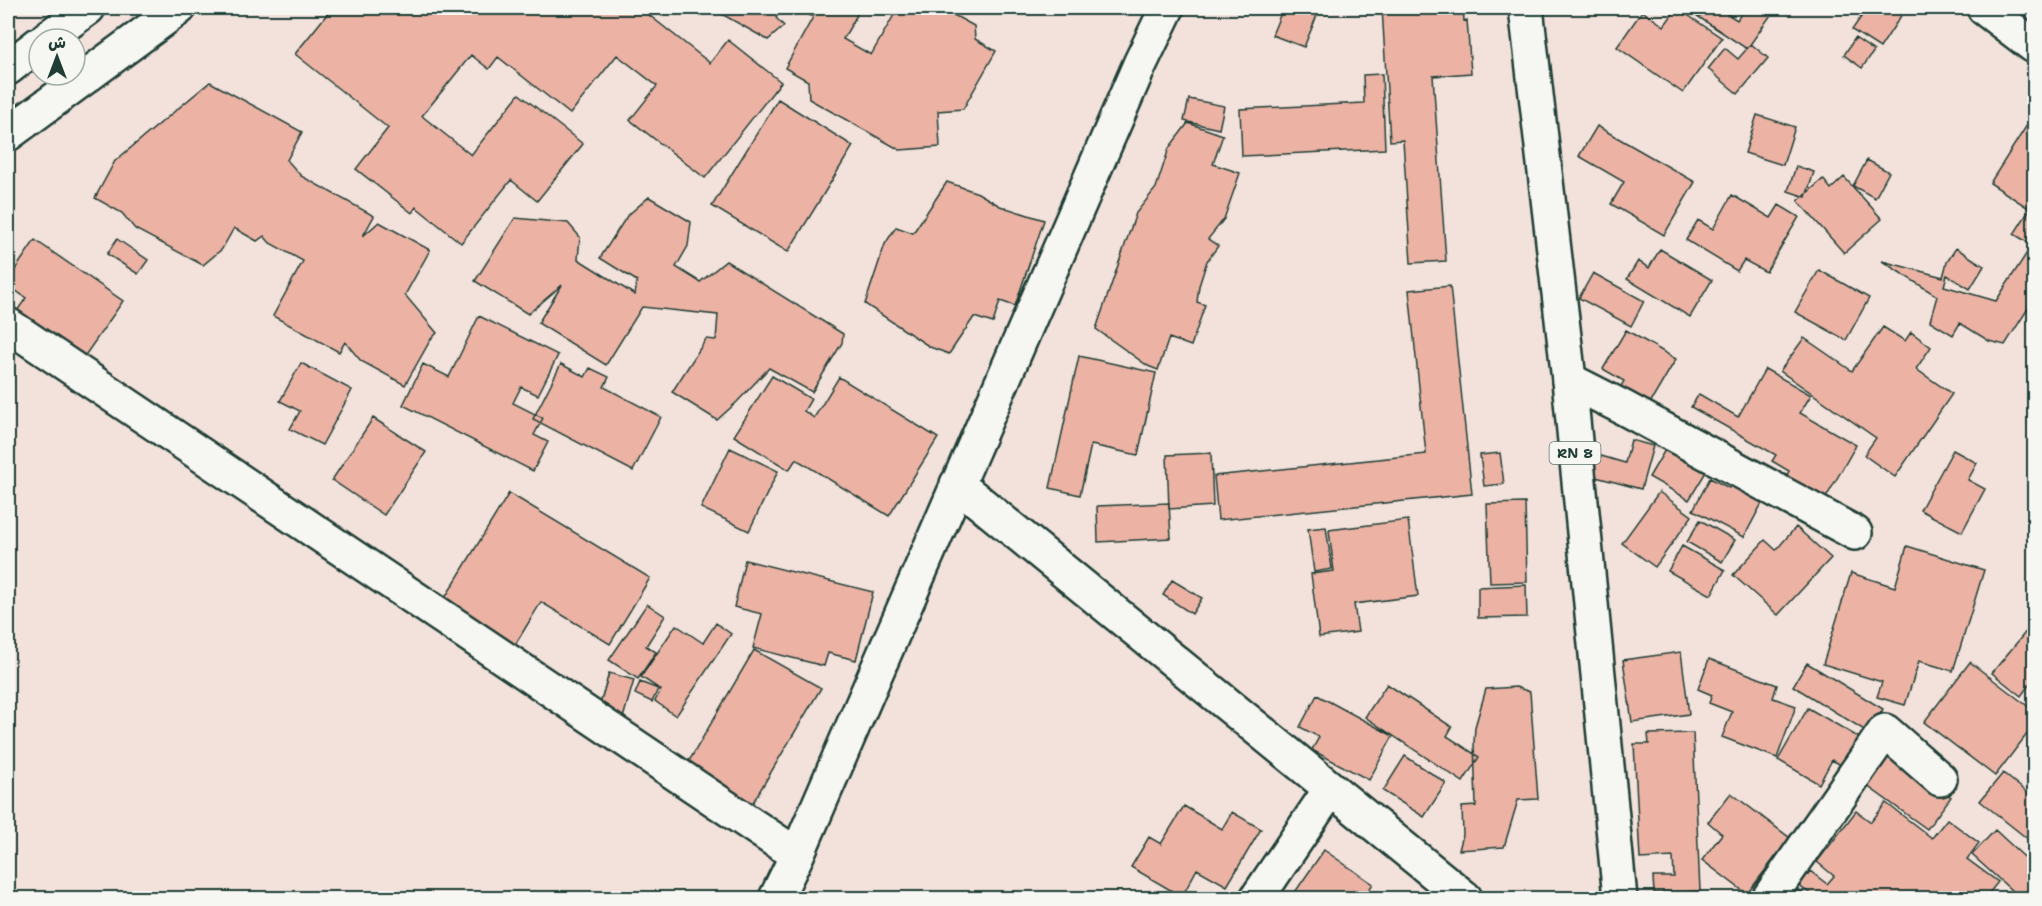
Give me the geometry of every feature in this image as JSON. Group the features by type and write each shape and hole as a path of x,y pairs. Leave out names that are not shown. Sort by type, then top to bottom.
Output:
{"main road":[{"path":"62,27 88,8"},
{"path":"8,134 179,8"},
{"path":"776,898 797,855 1140,64 1167,8"},
{"name":"RN 8","path":"1526,8 1569,380 1620,898"},
{"path":"1983,8 2034,46"},
{"path":"8,68 27,53"},
{"path":"8,325 797,855"},
{"path":"1569,380 1855,533"},
{"path":"957,484 1465,898"},
{"path":"1769,898 1885,731 1940,779"},
{"path":"1257,898 1330,790"}],"building":[{"path":"332,8 640,8 710,63 728,40 781,82 705,178 630,120 657,86 617,55 570,114 498,57 489,69 471,55 422,116 471,155 519,94 583,144 537,201 511,180 461,243 416,207 412,213 356,169 388,128 295,54"},
{"path":"711,8 782,8 776,18 784,26 768,40"},
{"path":"797,8 861,8 843,39 871,55 898,8 941,8 974,26 975,39 996,51 963,109 938,111 940,147 900,150 809,99 808,81 785,68 813,17"},
{"path":"1283,8 1320,8 1304,47 1272,35"},
{"path":"1382,8 1463,8 1464,21 1467,20 1471,73 1433,76 1446,261 1411,263 1403,140 1390,141"},
{"path":"1677,8 1722,38 1683,93 1617,47 1642,11 1664,26"},
{"path":"1685,8 1718,8 1737,20 1745,8 1767,8 1773,12 1747,49"},
{"path":"1867,8 1906,8 1880,48 1852,30"},
{"path":"1855,38 1874,51 1862,68 1844,55"},
{"path":"1751,44 1768,58 1738,94 1708,69 1725,48 1738,59"},
{"path":"1382,74 1385,149 1242,156 1240,109 1364,103 1363,75"},
{"path":"210,82 302,132 287,160 301,176 374,216 363,236 379,222 430,250 405,295 437,333 431,339 405,385 361,361 345,342 339,352 273,316 303,261 270,243 264,236 257,241 234,228 222,249 203,265 135,229 122,213 95,198 115,161"},
{"path":"778,99 853,146 788,252 712,206"},
{"path":"1189,99 1224,106 1219,129 1184,121"},
{"path":"2034,114 2034,293 2029,307 2005,345 1989,341 1960,323 1953,335 1930,321 1937,296 1882,261 1943,277 1947,262 1956,248 1984,266 1970,289 1947,275 1944,286 1996,301 2032,245 2014,234 2030,209 1990,183"},
{"path":"1757,115 1795,127 1783,165 1745,153"},
{"path":"1188,123 1223,135 1213,164 1240,173 1224,219 1208,239 1218,246 1207,261 1199,286 1197,302 1205,305 1191,346 1169,338 1158,370 1148,366 1096,329 1136,213 1156,188 1169,148"},
{"path":"1597,126 1695,182 1664,235 1611,204 1624,182 1579,156"},
{"path":"1867,160 1889,172 1875,198 1853,186"},
{"path":"1796,166 1814,172 1806,197 1788,191"},
{"path":"1844,177 1882,219 1844,253 1798,201 1823,179 1831,189"},
{"path":"947,182 978,193 1000,206 1044,220 1015,306 1000,301 993,323 974,317 949,354 930,347 865,304 885,244 896,227 913,233"},
{"path":"1732,195 1771,218 1779,205 1799,217 1766,272 1744,260 1737,271 1686,240 1698,220 1713,229"},
{"path":"649,197 691,222 688,246 676,267 700,282 726,261 843,334 842,343 812,392 769,368 717,420 672,392 706,339 716,340 718,315 642,307 606,365 538,323 562,285 528,314 475,281 515,218 568,223 580,237 578,259 635,295 637,281 600,258 627,216"},
{"path":"117,239 148,260 138,274 107,254"},
{"path":"35,240 123,301 84,357 17,311 26,298 8,285 8,280"},
{"path":"1660,249 1712,280 1690,317 1627,279 1638,261 1649,268"},
{"path":"1819,270 1869,298 1846,340 1795,312"},
{"path":"1593,273 1644,301 1631,326 1579,298"},
{"path":"1450,286 1472,494 1218,520 1214,476 1426,454 1409,290"},
{"path":"479,316 558,355 538,395 521,387 513,403 543,418 534,435 548,442 533,471 403,405 423,364 449,377"},
{"path":"1883,327 1905,341 1911,332 1931,347 1916,369 1952,394 1895,477 1864,455 1876,438 1780,371 1804,338 1852,371"},
{"path":"1626,330 1676,359 1649,405 1620,388 1624,381 1603,369"},
{"path":"1079,356 1156,373 1138,455 1091,445 1080,495 1050,488"},
{"path":"301,363 352,390 322,445 290,429 300,411 280,401"},
{"path":"561,364 585,377 590,368 609,377 604,387 661,417 633,471 533,419"},
{"path":"1765,369 1811,395 1800,413 1856,445 1819,510 1780,488 1789,471 1772,461 1776,455 1691,407 1699,394 1738,417"},
{"path":"772,376 811,399 804,411 814,418 839,377 938,438 889,516 796,459 789,470 734,436"},
{"path":"373,418 426,452 384,515 332,480"},
{"path":"1672,438 1712,462 1689,500 1649,477"},
{"path":"1631,440 1653,446 1641,489 1592,476 1598,455 1625,463"},
{"path":"730,448 778,471 749,531 701,508"},
{"path":"1953,450 1977,463 1968,480 1985,489 1962,532 1920,510"},
{"path":"1211,453 1213,506 1169,509 1167,455"},
{"path":"1500,453 1504,484 1484,486 1480,455"},
{"path":"1738,473 1769,490 1744,537 1693,510 1710,478 1729,488"},
{"path":"1659,492 1692,516 1655,567 1622,543"},
{"path":"509,493 650,578 610,644 541,602 512,650 440,606"},
{"path":"1169,503 1171,538 1098,542 1097,506"},
{"path":"1525,503 1527,582 1490,583 1487,504"},
{"path":"1408,520 1418,596 1354,604 1358,632 1319,637 1311,574 1334,571 1329,530"},
{"path":"1700,520 1735,540 1722,562 1687,542"},
{"path":"1326,527 1332,569 1314,572 1308,529"},
{"path":"1796,527 1831,558 1778,615 1733,575 1765,540 1776,550"},
{"path":"1682,546 1725,570 1711,595 1668,571"},
{"path":"1907,546 1984,570 1953,671 1919,661 1905,705 1877,697 1882,682 1823,664 1851,573 1895,587"},
{"path":"745,560 873,592 856,660 828,653 824,666 753,648 762,614 734,607"},
{"path":"1172,580 1202,598 1192,614 1163,595"},
{"path":"1526,585 1527,617 1478,618 1478,587"},
{"path":"647,604 665,616 646,646 656,652 638,679 609,660"},
{"path":"716,623 731,634 676,716 655,701 661,690 641,677 676,625 703,643"},
{"path":"2028,629 2034,634 2034,678 2021,696 1992,673"},
{"path":"754,650 821,688 752,804 726,789 682,773"},
{"path":"1681,652 1689,714 1632,722 1623,660"},
{"path":"1709,659 1777,685 1773,698 1796,706 1777,758 1722,737 1732,712 1709,703 1712,695 1698,689"},
{"path":"1970,662 2034,711 2034,725 1995,776 1924,722"},
{"path":"1807,663 1883,709 1869,733 1793,686"},
{"path":"609,673 634,680 623,718 598,711"},
{"path":"640,682 658,689 652,702 635,694"},
{"path":"1387,684 1452,727 1447,736 1479,757 1463,782 1365,717"},
{"path":"1516,687 1530,692 1538,799 1518,800 1504,847 1459,850 1463,835 1462,807 1476,806 1475,727 1486,689"},
{"path":"1317,695 1393,736 1369,780 1312,750 1319,737 1300,727"},
{"path":"1808,708 1865,741 1848,769 1832,760 1819,784 1778,760"},
{"path":"1693,733 1700,891 1654,893 1653,877 1674,877 1673,857 1640,859 1634,744 1649,744 1648,734"},
{"path":"1883,747 1951,797 1927,829 1859,780"},
{"path":"1405,756 1446,783 1424,817 1383,791"},
{"path":"2003,773 2034,798 2034,844 1980,801"},
{"path":"1731,793 1790,838 1747,894 1702,860 1722,834 1708,822"},
{"path":"1886,803 1932,838 1947,819 1979,843 1967,859 1998,882 1985,898 1968,898 1960,893 1956,898 1817,898 1799,886 1810,871 1827,884 1834,876 1817,862 1856,811 1871,822"},
{"path":"1184,806 1222,829 1232,812 1261,829 1227,886 1197,869 1184,893 1194,898 1184,898 1131,867 1149,837 1161,844"},
{"path":"1995,830 2034,866 2034,892 2028,898 2020,898 1972,855"},
{"path":"1324,850 1373,884 1363,898 1291,898"},
{"path":"1792,886 1811,898 1784,898"}]}
